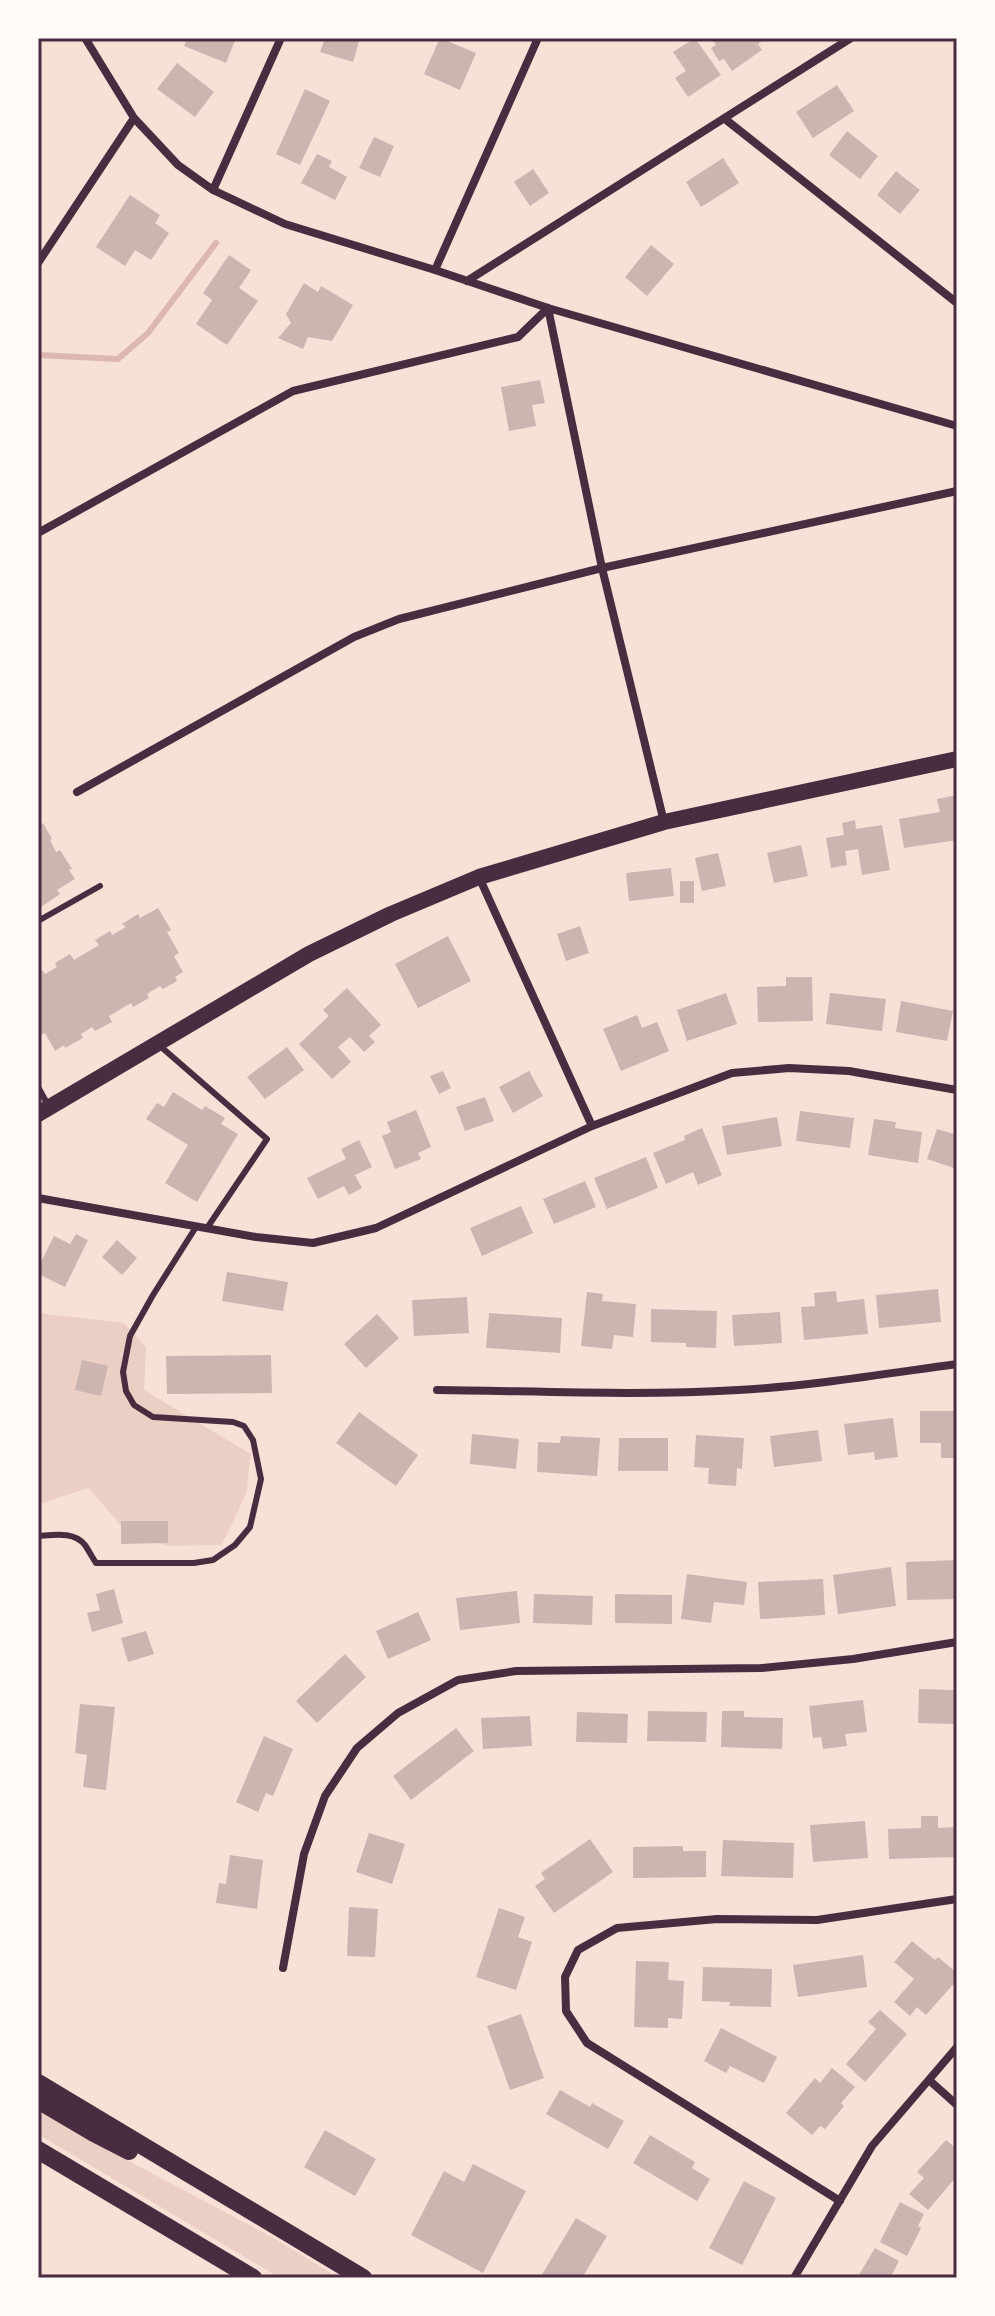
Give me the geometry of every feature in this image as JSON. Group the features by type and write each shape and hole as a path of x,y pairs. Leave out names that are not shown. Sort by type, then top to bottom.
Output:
{"highway":[{"path":"38,2083 363,2278"},
{"path":"38,2100 140,2156 184,2172"},
{"path":"38,2150 253,2278"}],"main road":[{"path":"44,1111 309,954 391,914 479,877 664,822 957,759"}],"street":[{"path":"85,38 134,118 178,165 213,190 285,224 548,308 957,426"},
{"path":"213,190 281,38"},
{"path":"435,270 538,38"},
{"path":"467,281 851,38"},
{"path":"38,263 134,118"},
{"path":"725,119 957,303"},
{"path":"38,533 293,391 518,337 548,308"},
{"path":"548,308 602,568 664,822"},
{"path":"77,792 354,637 399,619 602,568 957,491"},
{"path":"479,877 592,1126"},
{"path":"38,1198 196,1227 313,1243 376,1228 592,1126 732,1073 789,1068 849,1071 957,1090"},
{"path":"437,1390 736,1390 790,1387 957,1364"},
{"path":"283,1968 304,1854 325,1796 357,1748 398,1713 458,1680 516,1671 761,1668 853,1659 957,1642"},
{"path":"840,2201 587,2043 566,2011 565,1977 578,1950 617,1928 717,1919 817,1920 957,1899"},
{"path":"794,2278 872,2146 957,2047"},
{"path":"929,2080 957,2105"}],"lane":[{"path":"38,921 100,886"},
{"path":"157,1044 267,1139 207,1228"},
{"path":"38,1087 44,1111"},
{"path":"38,1536 76,1537 84,1543 96,1563 194,1563 213,1560 235,1545 250,1527 261,1479 253,1440 244,1426 233,1422 153,1417 134,1405 126,1391 123,1372 130,1336 196,1227"}],"shaded area":[{"path":"38,1313 124,1323 146,1347 144,1390 251,1454 246,1494 222,1545 168,1546 122,1527 89,1488 38,1504"},
{"path":"38,2108 91,2141 272,2237 339,2278 280,2278 38,2134"}],"building":[{"path":"187,38 236,38 226,63 184,46"},
{"path":"325,38 360,38 353,62 320,52"},
{"path":"440,38 476,53 460,90 424,74"},
{"path":"695,38 721,75 688,97 675,78 686,71 673,52"},
{"path":"711,38 766,38 758,44 762,50 732,71 724,59 719,61 711,48 716,45"},
{"path":"177,63 214,92 195,117 157,89"},
{"path":"837,85 854,111 813,138 796,112"},
{"path":"305,89 330,101 300,165 276,154"},
{"path":"847,131 878,156 860,179 829,155"},
{"path":"374,137 394,146 380,177 359,168"},
{"path":"317,154 332,161 329,167 347,177 335,200 301,183"},
{"path":"723,158 739,183 701,207 686,182"},
{"path":"533,169 549,193 530,206 514,182"},
{"path":"896,171 920,190 900,214 877,195"},
{"path":"130,195 160,215 155,223 169,233 151,260 135,250 125,266 96,247"},
{"path":"651,245 674,264 647,296 625,277"},
{"path":"229,255 251,270 239,288 258,301 227,345 196,324 212,300 203,293"},
{"path":"304,283 318,292 321,286 353,305 332,341 308,337 303,349 278,338 291,323 286,314"},
{"path":"540,380 545,403 532,405 536,426 509,431 501,387"},
{"path":"957,795 957,840 904,848 899,819 940,812 937,799"},
{"path":"855,820 856,829 882,825 890,870 862,875 858,849 845,851 847,865 831,868 826,838 844,835 842,823"},
{"path":"43,823 56,852 60,850 75,879 57,890 60,894 38,909 38,827"},
{"path":"801,845 808,876 774,883 767,853"},
{"path":"718,853 726,886 702,891 695,858"},
{"path":"671,868 674,896 629,901 626,873"},
{"path":"680,881 694,881 694,903 680,903"},
{"path":"158,908 171,930 167,932 179,953 174,956 183,972 175,977 177,981 163,989 160,986 147,994 149,998 133,1007 131,1003 109,1016 112,1022 95,1031 92,1027 81,1034 83,1038 55,1051 45,1033 41,1035 38,1030 38,973 42,970 45,974 57,967 55,963 70,954 74,960 99,945 95,940 110,931 112,935 126,927 122,924 138,914 140,918"},
{"path":"580,926 589,953 566,961 557,934"},
{"path":"448,936 471,981 418,1008 395,964"},
{"path":"786,977 812,977 813,1021 758,1022 757,987 786,986"},
{"path":"347,988 381,1025 369,1036 375,1042 364,1052 350,1037 338,1047 351,1062 332,1079 299,1044 329,1016 323,1010"},
{"path":"726,993 737,1024 687,1041 677,1010"},
{"path":"830,993 886,999 882,1031 826,1024"},
{"path":"901,1001 953,1011 947,1041 896,1032"},
{"path":"637,1015 642,1028 657,1022 669,1051 621,1071 603,1029"},
{"path":"287,1047 304,1070 265,1099 247,1077"},
{"path":"443,1071 451,1088 439,1094 430,1076"},
{"path":"529,1071 543,1096 513,1113 499,1087"},
{"path":"173,1092 202,1110 205,1106 225,1118 221,1124 238,1134 197,1202 165,1183 188,1145 146,1119 157,1103 164,1107"},
{"path":"485,1097 494,1121 465,1131 456,1107"},
{"path":"416,1110 431,1147 418,1153 421,1159 395,1169 382,1136 391,1132 387,1122"},
{"path":"800,1111 854,1118 850,1148 796,1141"},
{"path":"777,1117 782,1146 727,1155 722,1126"},
{"path":"874,1119 896,1122 895,1128 922,1132 918,1163 868,1155"},
{"path":"702,1128 722,1175 698,1185 693,1172 666,1184 653,1153 685,1140 684,1136"},
{"path":"937,1129 957,1135 957,1169 927,1159"},
{"path":"359,1140 372,1167 355,1175 362,1188 349,1195 344,1186 318,1199 307,1178 346,1159 341,1149"},
{"path":"646,1157 658,1188 607,1209 594,1178"},
{"path":"585,1181 596,1207 554,1224 543,1199"},
{"path":"521,1206 533,1233 482,1256 470,1228"},
{"path":"76,1234 88,1240 65,1287 38,1274 54,1236 70,1244"},
{"path":"117,1240 137,1258 122,1275 102,1257"},
{"path":"227,1272 288,1282 283,1311 222,1301"},
{"path":"938,1289 941,1322 879,1328 876,1295"},
{"path":"836,1291 837,1302 864,1299 868,1334 804,1340 801,1307 815,1306 814,1293"},
{"path":"587,1292 603,1294 602,1301 636,1304 633,1337 614,1335 612,1349 581,1346"},
{"path":"467,1297 469,1333 414,1336 412,1300"},
{"path":"651,1309 717,1311 716,1348 651,1342"},
{"path":"780,1312 782,1343 734,1346 732,1315"},
{"path":"489,1313 562,1318 560,1353 486,1348"},
{"path":"377,1314 399,1338 366,1368 344,1344"},
{"path":"271,1355 272,1393 167,1394 166,1356"},
{"path":"82,1360 108,1366 101,1396 75,1390"},
{"path":"920,1411 957,1411 957,1458 941,1458 941,1443 920,1443"},
{"path":"359,1412 418,1455 396,1486 336,1443"},
{"path":"893,1418 898,1457 875,1460 874,1452 848,1455 844,1424"},
{"path":"818,1430 822,1461 774,1467 770,1436"},
{"path":"472,1434 519,1439 516,1469 470,1464"},
{"path":"696,1435 744,1438 742,1469 737,1468 736,1486 708,1484 709,1468 694,1467"},
{"path":"561,1436 600,1438 597,1476 537,1472 538,1442 560,1443"},
{"path":"619,1438 668,1438 668,1471 618,1471"},
{"path":"121,1521 168,1521 168,1543 121,1544"},
{"path":"957,1560 957,1599 907,1600 906,1562"},
{"path":"891,1567 896,1606 838,1614 833,1575"},
{"path":"687,1574 747,1582 744,1605 714,1602 711,1623 681,1619"},
{"path":"823,1579 825,1615 760,1619 758,1582"},
{"path":"114,1589 123,1623 92,1632 87,1613 100,1610 96,1594"},
{"path":"517,1591 520,1623 460,1630 456,1598"},
{"path":"534,1594 593,1596 592,1625 533,1623"},
{"path":"615,1594 672,1595 672,1624 615,1623"},
{"path":"418,1612 431,1640 388,1659 376,1631"},
{"path":"146,1631 154,1654 128,1662 121,1638"},
{"path":"345,1654 366,1677 317,1723 296,1701"},
{"path":"919,1689 954,1690 954,1724 918,1723"},
{"path":"863,1700 867,1732 845,1734 847,1746 823,1749 821,1737 813,1738 809,1706"},
{"path":"80,1704 115,1707 106,1790 83,1787 87,1755 75,1753"},
{"path":"648,1711 707,1712 706,1742 647,1741"},
{"path":"722,1711 744,1711 744,1717 783,1718 782,1749 721,1747"},
{"path":"577,1712 628,1714 627,1743 576,1742"},
{"path":"530,1716 532,1746 483,1749 481,1718"},
{"path":"456,1728 474,1751 411,1800 393,1776"},
{"path":"264,1736 293,1749 273,1796 266,1793 258,1812 236,1802"},
{"path":"921,1816 938,1816 938,1828 957,1827 957,1857 889,1859 888,1829 921,1828"},
{"path":"865,1821 868,1858 813,1862 810,1825"},
{"path":"369,1833 405,1844 392,1884 356,1872"},
{"path":"590,1839 613,1872 554,1913 535,1886 545,1879 541,1873"},
{"path":"723,1840 794,1843 793,1878 721,1876"},
{"path":"683,1846 683,1851 706,1851 706,1877 633,1878 633,1847"},
{"path":"230,1855 263,1860 257,1909 216,1903 219,1883 226,1884"},
{"path":"349,1907 378,1909 375,1957 347,1956"},
{"path":"499,1908 525,1917 518,1937 532,1942 516,1990 476,1977"},
{"path":"912,1941 957,1973 957,1980 926,2015 917,2007 910,2016 894,2002 914,1979 894,1962"},
{"path":"863,1955 867,1987 798,1997 793,1965"},
{"path":"636,1961 669,1962 668,1980 684,1981 682,2019 668,2018 668,2028 634,2027"},
{"path":"703,1967 772,1969 771,2007 729,2006 730,2002 702,2001"},
{"path":"880,2010 907,2034 865,2082 846,2064 876,2029 868,2022"},
{"path":"521,2014 544,2078 510,2090 487,2026"},
{"path":"721,2028 777,2057 764,2083 730,2066 726,2073 704,2061"},
{"path":"832,2068 855,2087 825,2129 820,2126 812,2135 786,2113 815,2078 820,2083"},
{"path":"560,2090 624,2121 608,2149 546,2114"},
{"path":"325,2130 376,2159 355,2196 304,2167"},
{"path":"650,2135 695,2162 692,2168 710,2179 697,2201 633,2163"},
{"path":"946,2140 957,2149 957,2176 928,2210 909,2194 924,2178 917,2172"},
{"path":"473,2164 526,2191 483,2273 411,2235 444,2171 464,2182"},
{"path":"744,2181 776,2198 742,2265 709,2248"},
{"path":"900,2202 924,2214 918,2226 921,2228 907,2256 880,2242"},
{"path":"576,2218 607,2236 582,2278 540,2278"},
{"path":"875,2248 899,2261 890,2278 857,2278"}],"waterway":[{"path":"38,355 118,359 148,333 216,243"}]}
